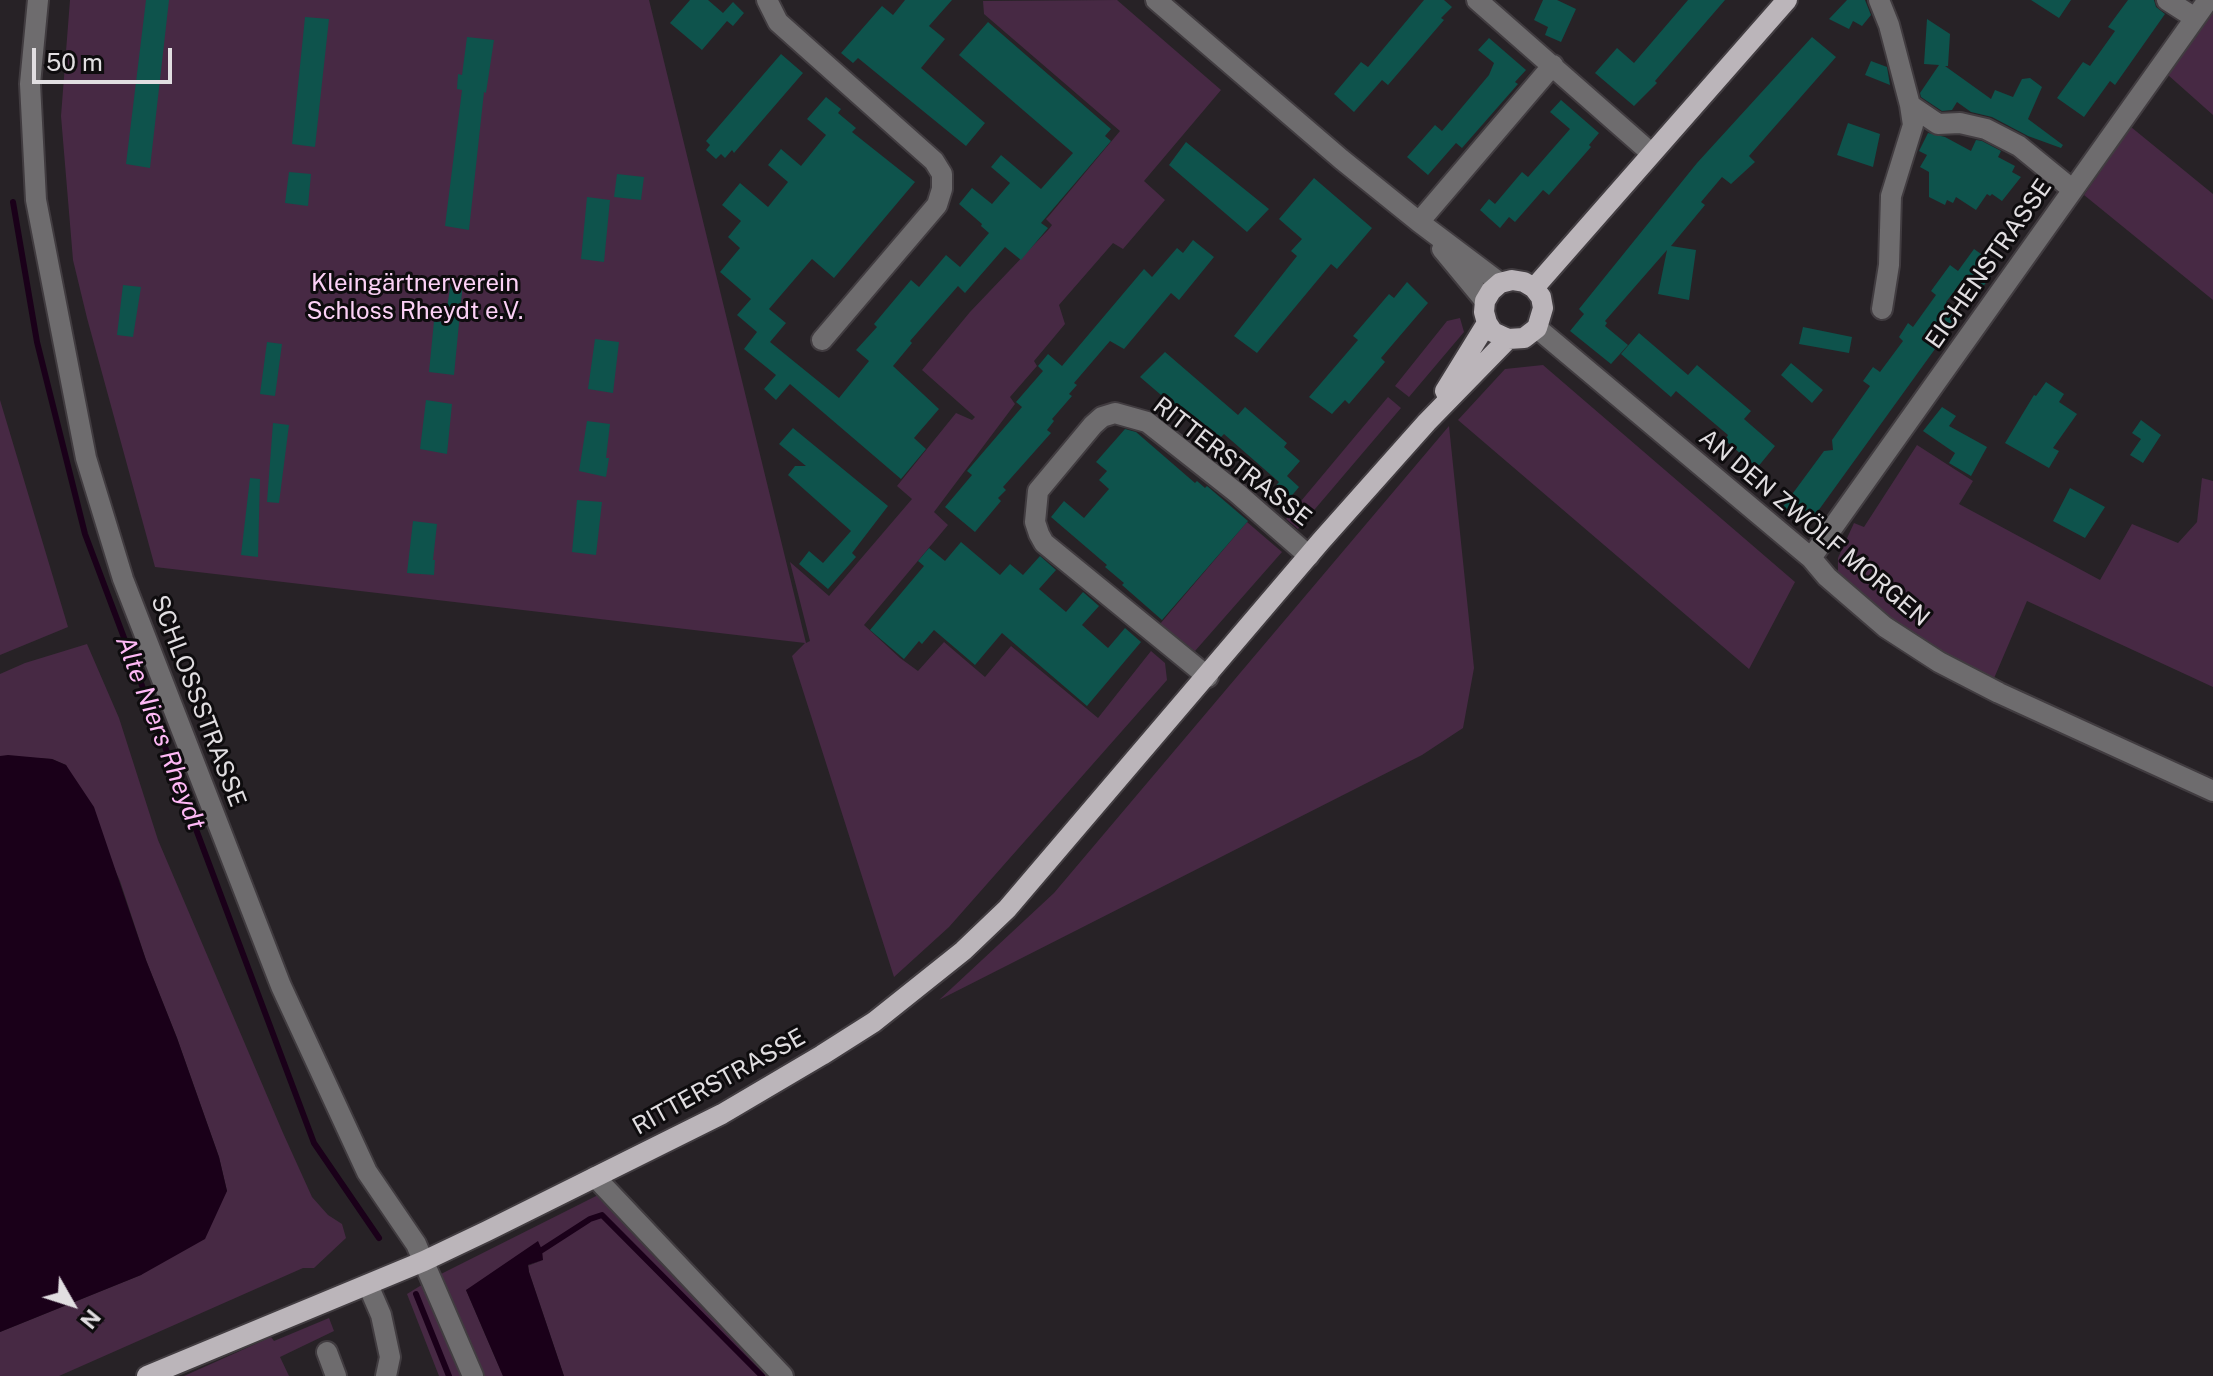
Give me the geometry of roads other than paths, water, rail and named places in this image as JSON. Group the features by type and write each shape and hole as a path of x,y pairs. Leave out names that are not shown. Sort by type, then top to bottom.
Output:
{"main road":[{"path":"1534,288 1787,0"},
{"path":"1508,339 1493,332 1484,312 1485,301 1500,283 1512,280 1534,288 1541,297 1543,308 1537,328"},
{"name":"RITTERSTRASSE","path":"1427,422 1487,323"},
{"name":"RITTERSTRASSE","path":"147,1376 368,1285 420,1252 595,1177 722,1114 874,1022 963,951 1017,897 1427,422 1508,339 1524,338 1537,328"}],"street":[{"name":"SCHLOSSSTRASSE","path":"38,0 30,84 36,200 86,458 123,579 281,986 367,1172 420,1252 473,1376"},
{"path":"767,0 778,22 919,147 942,174 937,205 822,340"},
{"path":"1156,0 1419,222 1500,283"},
{"path":"1477,0 1651,153"},
{"path":"1879,0 1889,25 1913,125 1891,196 1889,265 1882,309"},
{"path":"2167,0 2195,18"},
{"name":"EICHENSTRASSE","path":"1811,558 2208,0"},
{"path":"1419,222 1553,65"},
{"path":"1910,105 1938,124 1960,123 1986,129 2019,146 2073,190"},
{"path":"1419,222 1485,301"},
{"name":"AN DEN ZWÖLF MORGEN","path":"1537,328 1811,558 1827,577 1885,627 1939,662 1999,693 2213,791"},
{"name":"RITTERSTRASSE","path":"1208,677 1044,543 1039,534 1035,522 1038,491 1093,425 1102,417 1115,413 1147,422 1237,493 1309,556"},
{"path":"595,1177 783,1376"},
{"path":"368,1285 381,1315 388,1367 404,1376"},
{"path":"327,1352 336,1376"}],"waterway":[{"name":"Alte Niers Rheydt","path":"13,202 37,342 85,534 314,1143 379,1238"},
{"path":"542,1250 590,1219 602,1215 762,1376"},
{"name":"Alte Niers Rheydt","path":"416,1294 449,1376"}],"park label":[{"name":"Kleingärtnerverein Schloss Rheydt e.V.","path":"415,298"}]}
